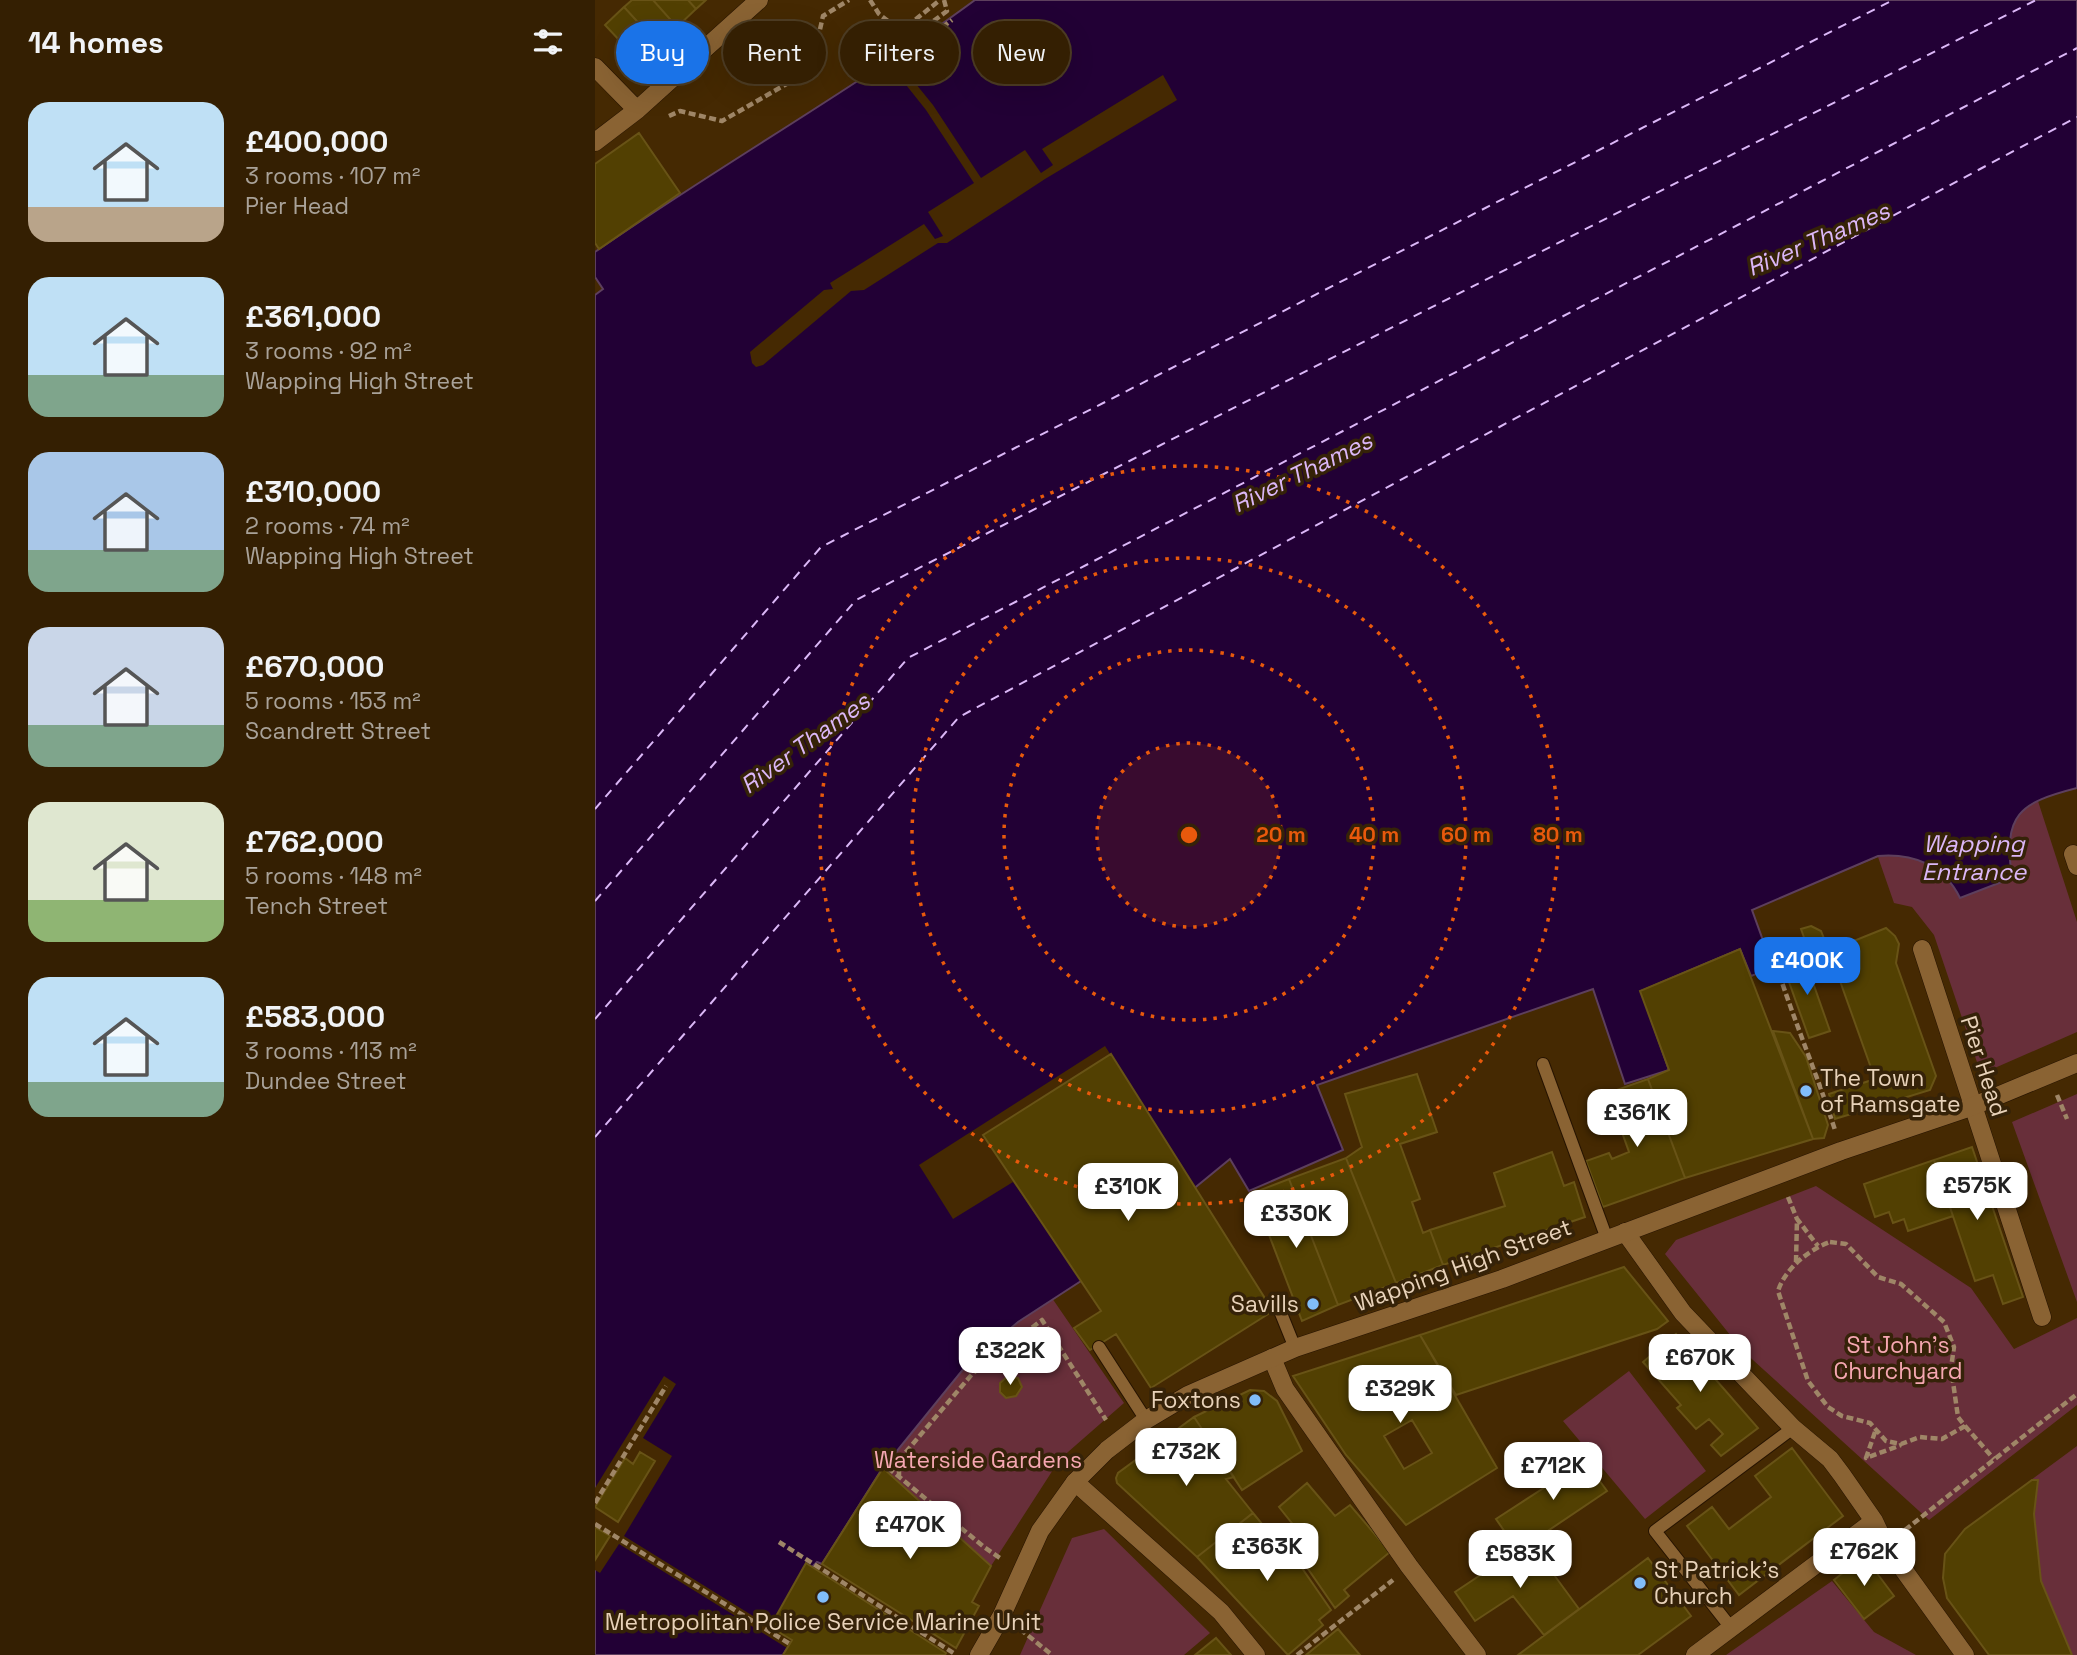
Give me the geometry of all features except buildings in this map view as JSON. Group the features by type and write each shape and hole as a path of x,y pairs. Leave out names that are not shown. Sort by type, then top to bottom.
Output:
{"street":[{"path":"595,142 637,110 759,0"},
{"path":"595,67 637,110"},
{"name":"Pier Head","path":"1921,949 2042,1317"},
{"name":"Wapping High Street","path":"979,1655 1002,1615 1040,1531 1075,1482 1107,1450 1146,1420 1188,1395 1295,1348 1444,1300 1842,1151 1972,1107 2077,1063"},
{"path":"1625,1232 1683,1313 1793,1428 1830,1459 1874,1521 1885,1544 1965,1655"},
{"path":"1272,1359 1285,1389 1409,1566 1476,1655"},
{"path":"1075,1482 1221,1612 1256,1655"},
{"path":"1695,1655 1874,1521"}],"lane":[{"path":"1543,1064 1607,1239"},
{"path":"1277,1306 1295,1348"},
{"path":"1099,1346 1146,1420"},
{"path":"1732,1629 1655,1531 1793,1428"}],"path":[{"path":"663,119 680,111 722,121 811,70 823,16 849,0"},
{"path":"870,0 879,13 901,31 942,0 947,11 908,40 915,48 952,20"},
{"path":"1776,964 1798,1035 1812,1060 1842,1151"},
{"path":"2064,1112 2067,1119"},
{"path":"1796,1263 1797,1219 1818,1246"},
{"path":"1901,1444 1886,1441 1875,1432 1870,1423 1842,1416 1828,1407 1808,1381 1778,1291 1782,1278 1818,1246 1829,1242 1846,1244 1878,1277 1901,1284 1944,1322 1954,1347 1951,1368 1958,1417 1994,1460"},
{"path":"899,1477 899,1470 894,1466 973,1373 1042,1320 1105,1418"},
{"path":"595,1503 666,1386"},
{"path":"1885,1544 2077,1394"},
{"path":"1875,1432 1866,1458 1920,1437 1942,1439 1965,1426"},
{"path":"880,1461 1000,1558"},
{"path":"595,1524 790,1644"},
{"path":"779,1542 955,1655"},
{"path":"1297,1655 1409,1566"},
{"path":"1002,1615 1052,1655"}],"green space":[{"name":"Waterside Gardens","path":"2037,798 2077,922 2077,1032 1981,1074 1934,935 1912,907 1894,903 1878,857 1752,910 1773,968 1751,976 1740,949 1641,991 1625,1084 1593,989 1317,1085 1343,1150 1249,1191 1230,1159 1081,1281 1052,1298 1124,1403 1060,1459 991,1566 888,1473 822,1564 817,1562 812,1567 806,1563 771,1626 783,1655 657,1556 1475,941"},
{"path":"2077,1094 2077,1302 2012,1122"},
{"name":"St John's Churchyard","path":"1816,1186 1971,1288 2014,1349 2077,1318 2077,1405 1929,1520 1743,1351 1665,1254 1676,1240"},
{"path":"1629,1371 1706,1471 1645,1519 1563,1421"},
{"path":"2077,1446 2077,1655 1989,1655 1947,1598 1943,1578 1945,1554 1965,1529"},
{"path":"1104,1529 1210,1633 1184,1655 1020,1655 1072,1538"},
{"path":"1832,1581 1874,1632 1916,1655 1726,1655"}],"water":[{"path":"975,0 2077,0 2077,788 2041,799 2019,815 2013,825 2010,839 2012,878 1960,898 1936,869 1915,859 1878,856 1752,910 1773,968 1751,976 1740,949 1641,991 1669,1070 1625,1084 1593,989 1317,1085 1343,1150 1249,1191 1230,1159 1081,1281 1018,1322 965,1367 888,1462 893,1467 888,1473 882,1469 822,1564 817,1562 812,1567 806,1564 771,1627 792,1640 783,1655 595,1655 595,295 603,289 595,277 595,252 853,84 959,84 959,21 946,21"}],"pier":[{"path":"1163,75 1177,100 1045,179 947,243 938,243 864,290 851,291 763,365 756,367 752,363 750,352 824,290 833,289 830,283 924,224 935,239 943,236 928,212 974,183 926,110 905,84 916,84 933,105 981,178 1025,150 1041,173 1053,165 1042,149"},
{"path":"1105,1046 1196,1189 1081,1281 1013,1182 953,1219 919,1165"},
{"path":"664,1376 676,1384 643,1438 672,1456 624,1536 792,1640 787,1648 619,1544 600,1573 595,1570 595,1488"}],"ferry route":[{"path":"595,809 821,547 1893,0"},
{"path":"595,901 856,600 2036,0"},
{"path":"595,1019 908,658 2077,48"},
{"path":"595,1137 959,717 2077,117"}],"place":[{"name":"The Town of Ramsgate","path":"1806,1091"},
{"name":"Savills","path":"1313,1304"},
{"name":"Foxtons","path":"1255,1400"},
{"name":"St Patrick's Church","path":"1640,1583"},
{"name":"Metropolitan Police Service Marine Unit","path":"823,1597"}],"water label":[{"name":"River Thames","path":"1818,239"},
{"name":"River Thames","path":"1302,472"},
{"name":"River Thames","path":"805,743"},
{"name":"Wapping Entrance","path":"1974,857"}]}
